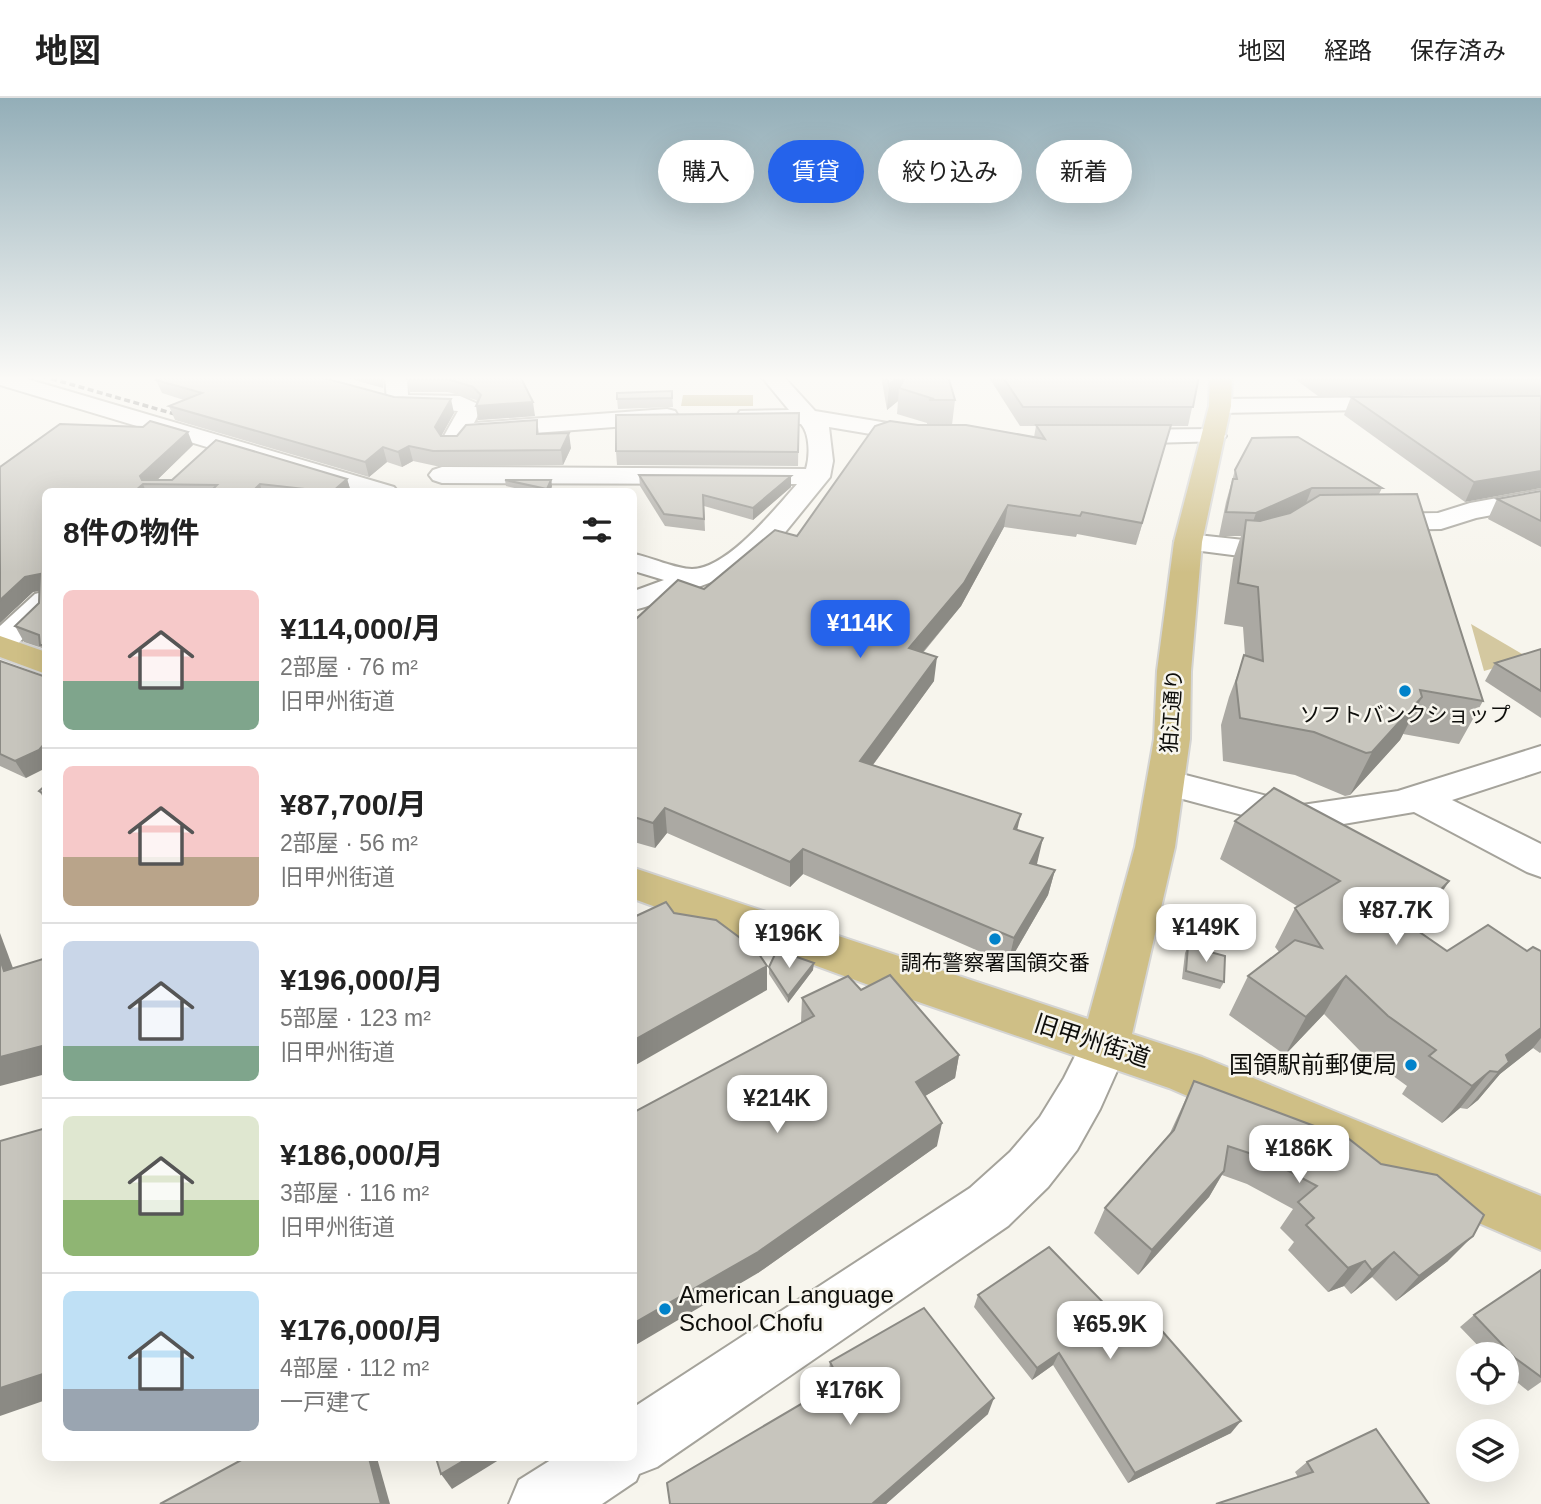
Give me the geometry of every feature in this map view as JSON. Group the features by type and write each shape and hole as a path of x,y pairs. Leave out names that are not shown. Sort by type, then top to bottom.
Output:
{"main road":[{"name":"狛江通り","path":"1105,1044 1155,847 1172,739 1174,671 1188,542 1212,442"},
{"name":"旧甲州街道","path":"637,884 1184,1072 1541,1223"}],"street":[{"path":"182,442 206,450 368,488"},
{"path":"426,488 442,475 453,442"},
{"path":"637,600 731,565 768,535 817,477 821,461 819,442"},
{"path":"442,475 817,477"},
{"path":"1347,522 1441,521 1470,511 1541,498"},
{"path":"1188,542 1248,549 1266,542 1293,524 1311,522"},
{"path":"637,563 695,579"},
{"path":"12,653 42,606"},
{"path":"1166,782 1302,818 1401,803 1541,758"},
{"path":"1415,797 1541,862"},
{"path":"637,1442 989,1207 1023,1179 1051,1148 1069,1121 1105,1044"},
{"path":"543,1504 608,1461"}],"shaded area":[{"path":"1471,624 1529,658 1484,671"}],"building":[{"path":"35,442 178,442 140,476 142,480 172,480 214,442 221,442 347,479 337,488 296,488 260,484 256,488 214,488 217,485 143,484 138,488 42,488 40,645 39,635 15,626 39,603 40,574 25,577 0,600 0,467"},
{"path":"294,442 565,442 561,450 433,451 409,446 398,452 383,447 365,462"},
{"path":"616,442 798,442 798,452 616,451"},
{"path":"864,442 1166,442 1142,523 1082,512 1080,516 1008,505 964,583 909,648 937,657 860,761 1021,814 1014,829 1043,838 1030,863 1055,870 1014,938 803,849 790,862 665,808 653,823 637,818 637,618 678,580 704,589 775,530 797,536"},
{"path":"1250,442 1306,442 1382,488 1312,488 1256,513 1226,512 1233,479 1237,479 1235,470"},
{"path":"1416,442 1541,442 1541,471 1474,482"},
{"path":"639,475 791,476 753,508 703,495 704,519 664,514"},
{"path":"505,480 551,480 547,488"},
{"path":"1541,491 1541,521 1497,499"},
{"path":"1417,494 1483,701 1420,690 1422,697 1372,752 1366,753 1314,732 1240,718 1236,682 1244,655 1263,661 1258,587 1238,583 1246,520 1260,521 1290,513 1320,495"},
{"path":"1541,649 1541,691 1495,663"},
{"path":"0,661 42,676 42,747 15,761 0,754"},
{"path":"1274,788 1449,881 1408,924 1447,951 1488,925 1527,951 1533,947 1541,951 1541,1028 1506,1055 1509,1062 1498,1072 1490,1071 1472,1086 1429,1056 1436,1050 1388,1016 1346,976 1306,1017 1248,976 1295,940 1322,948 1295,908 1340,881 1235,821"},
{"path":"666,902 674,913 716,920 747,943 750,941 767,966 637,1038 637,916"},
{"path":"1188,946 1225,956 1224,982 1186,971"},
{"path":"777,950 814,963 788,996 769,967"},
{"path":"0,959 4,971 42,959 42,1046 0,1057"},
{"path":"890,975 959,1055 916,1082 942,1123 758,1252 637,1321 637,1110 814,1016 802,998 848,976 861,990"},
{"path":"1194,1081 1349,1139 1381,1164 1437,1175 1484,1215 1473,1236 1419,1276 1394,1252 1372,1270 1365,1261 1348,1268 1306,1225 1314,1218 1298,1202 1317,1186 1264,1158 1228,1146 1224,1171 1152,1250 1105,1208 1174,1130"},
{"path":"42,1129 42,1374 0,1388 0,1141"},
{"path":"1049,1247 1129,1329 1149,1316 1241,1421 1135,1473 1059,1353 1037,1368 978,1295"},
{"path":"1541,1270 1541,1377 1519,1361 1519,1342 1500,1342 1474,1315"},
{"path":"924,1308 994,1398 872,1504 670,1504 667,1483 840,1381 830,1362"},
{"path":"1376,1429 1429,1504 1216,1504 1313,1472 1307,1462"},
{"path":"239,1461 370,1461 381,1504 160,1504"},
{"path":"437,1461 463,1461 441,1474"}],"place":[{"name":"ソフトバンクショップ","path":"1405,691"},
{"name":"調布警察署国領交番","path":"995,939"},
{"name":"国領駅前郵便局","path":"1411,1065"},
{"name":"American Language School Chofu","path":"665,1309"}]}
